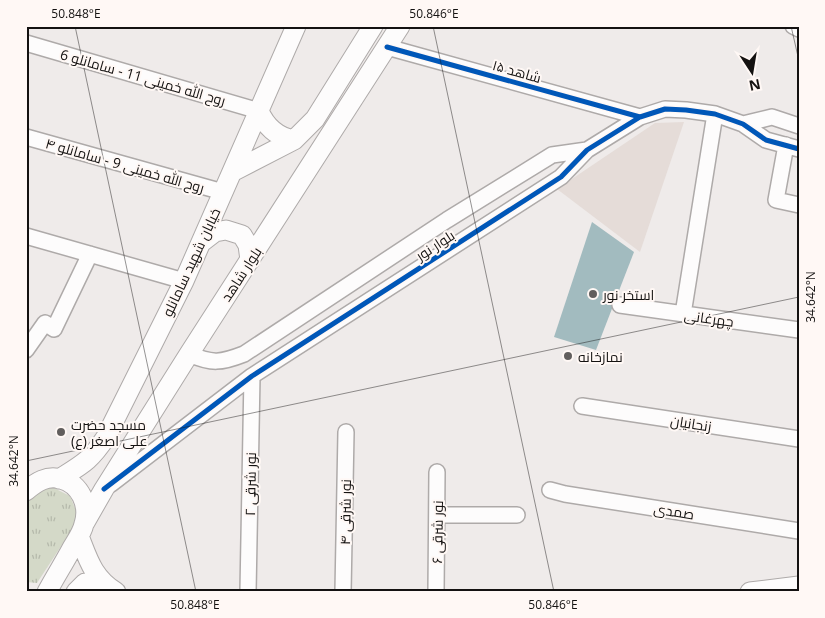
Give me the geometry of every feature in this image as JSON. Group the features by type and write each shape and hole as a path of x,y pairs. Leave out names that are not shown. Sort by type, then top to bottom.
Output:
{"main road":[{"path":"232,172 294,140 315,119 373,26"},
{"name":"بلوار شاهد","path":"47,592 104,489 400,26"},
{"name":"خیابان شهید سامانلو","path":"26,491 34,484 46,478 59,478 85,464 95,454 106,437 202,242 260,111 294,27"},
{"path":"260,111 270,128 281,136 294,140"},
{"path":"202,242 215,232 226,230 242,235 248,245 250,260"},
{"path":"59,478 70,483 80,491 85,504 82,530 97,577 116,592"},
{"path":"76,592 85,583 94,583 108,592"},
{"path":"750,592 799,586"}],"street":[{"path":"793,26 799,29"},
{"name":"روح الله خمینی 11 - سامانلو 6","path":"26,44 260,111"},
{"name":"شاهد ۱۵","path":"387,47 640,117"},
{"name":"بلوار نور","path":"104,489 252,376 561,176 587,150 640,117 665,109 715,114 743,124 766,140 792,147"},
{"path":"683,314 715,114"},
{"path":"743,124 772,117 799,126"},
{"name":"روح الله خمینی 9 - سامانلو ۴","path":"26,138 224,192"},
{"path":"792,147 776,200 799,205"},
{"name":"بلوار نور","path":"189,354 206,361 218,362 229,360 252,350 447,220 552,155 587,150"},
{"path":"26,236 184,281"},
{"path":"26,350 45,324 54,328 90,254"},
{"name":"چهرغانی","path":"620,305 799,330"},
{"name":"نور شرقی ۲","path":"248,592 252,376"},
{"name":"زنجانیان","path":"582,406 799,440"},
{"name":"نور شرقی ۴","path":"343,592 346,432"},
{"name":"نور شرقی ۶","path":"436,592 437,472"},
{"name":"صمدی","path":"550,490 565,494 799,531"},
{"path":"437,515 517,515"}],"shaded area":[{"path":"684,122 640,252 557,189 655,123"}],"green space":[{"path":"43,488 54,488 70,496 77,513 75,525 37,583 26,582 26,504 35,493"}],"water":[{"name":"استخر نور","path":"592,222 634,252 596,350 554,337"}],"cycle path":[{"path":"387,47 640,117"},
{"path":"104,489 252,376 561,177 587,150 640,117 665,109 715,114 743,124 766,140 799,149"}],"place":[{"name":"استخر نور","path":"593,294"},
{"name":"نمازخانه","path":"568,356"},
{"name":"مسجد حضرت علی اصغر (ع)","path":"61,432"}]}
